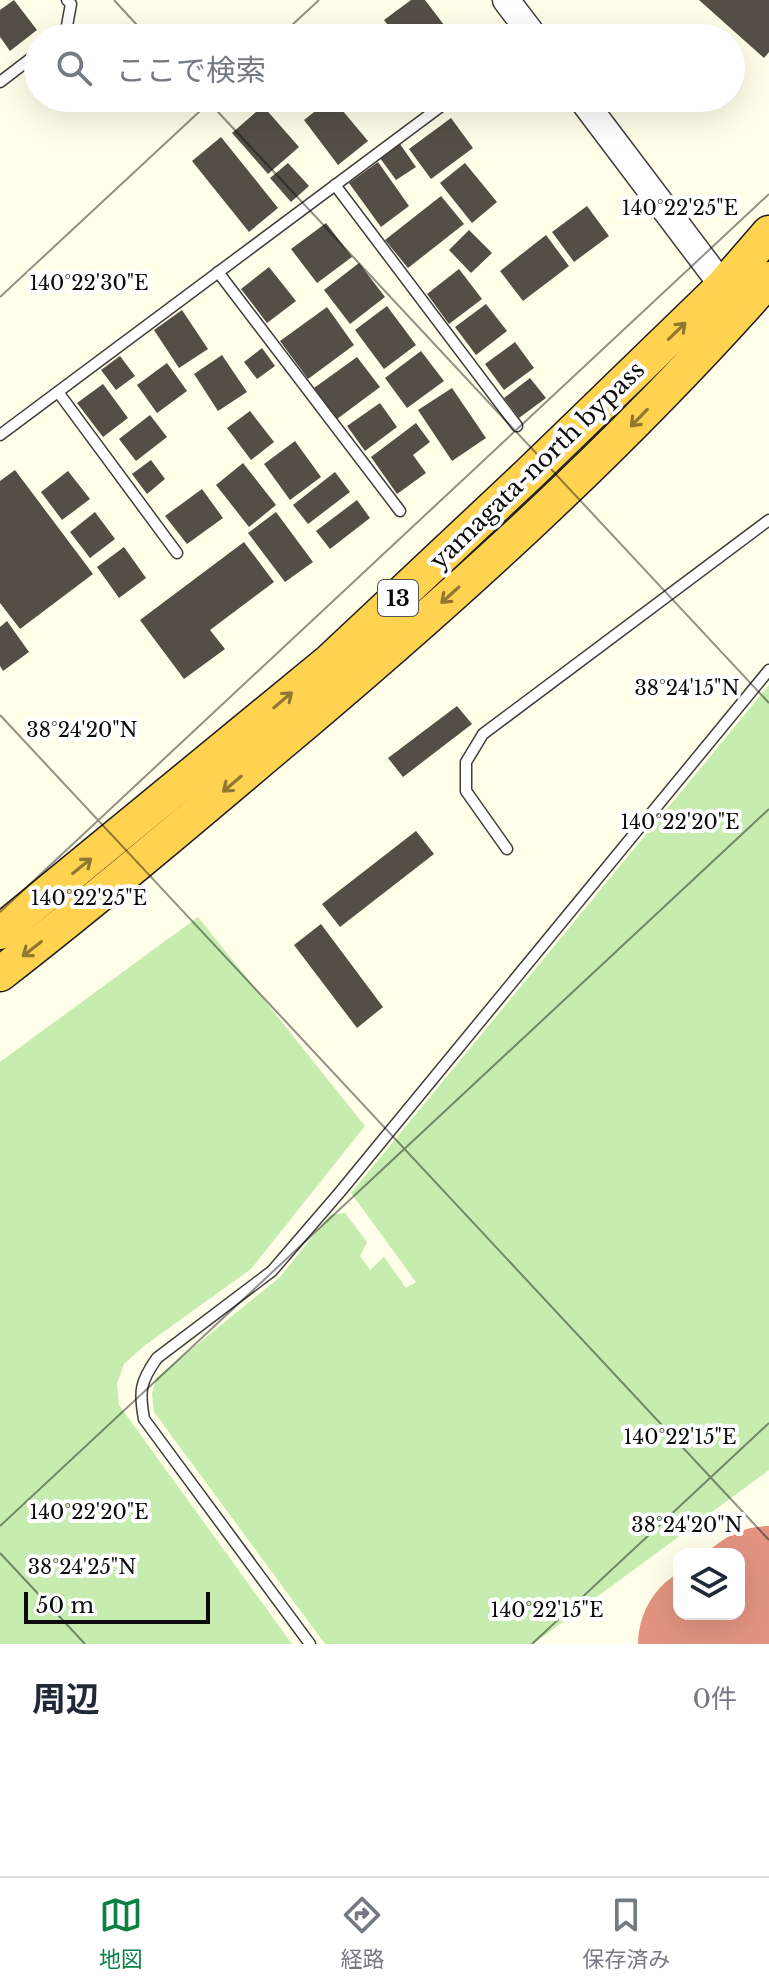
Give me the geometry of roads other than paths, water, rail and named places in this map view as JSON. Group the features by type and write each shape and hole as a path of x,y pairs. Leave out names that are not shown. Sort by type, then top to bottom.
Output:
{"highway":[{"name":"yamagata-north bypass","path":"0,974 90,905 367,671 533,520 637,420 733,297 769,233"},
{"name":"yamagata-north bypass","path":"0,932 330,661 529,474 733,297 769,279"}],"street":[{"path":"506,0 524,24"},
{"path":"592,112 733,297"}],"lane":[{"path":"67,0 71,4 67,24"},
{"path":"0,82 24,64"},
{"path":"0,435 433,112"},
{"path":"335,185 517,426"},
{"path":"218,272 400,511"},
{"path":"58,392 177,553"},
{"path":"507,849 466,791 466,762 483,734 769,520"},
{"path":"310,1644 144,1419 140,1392 146,1374 157,1358 272,1271 769,670"}]}
